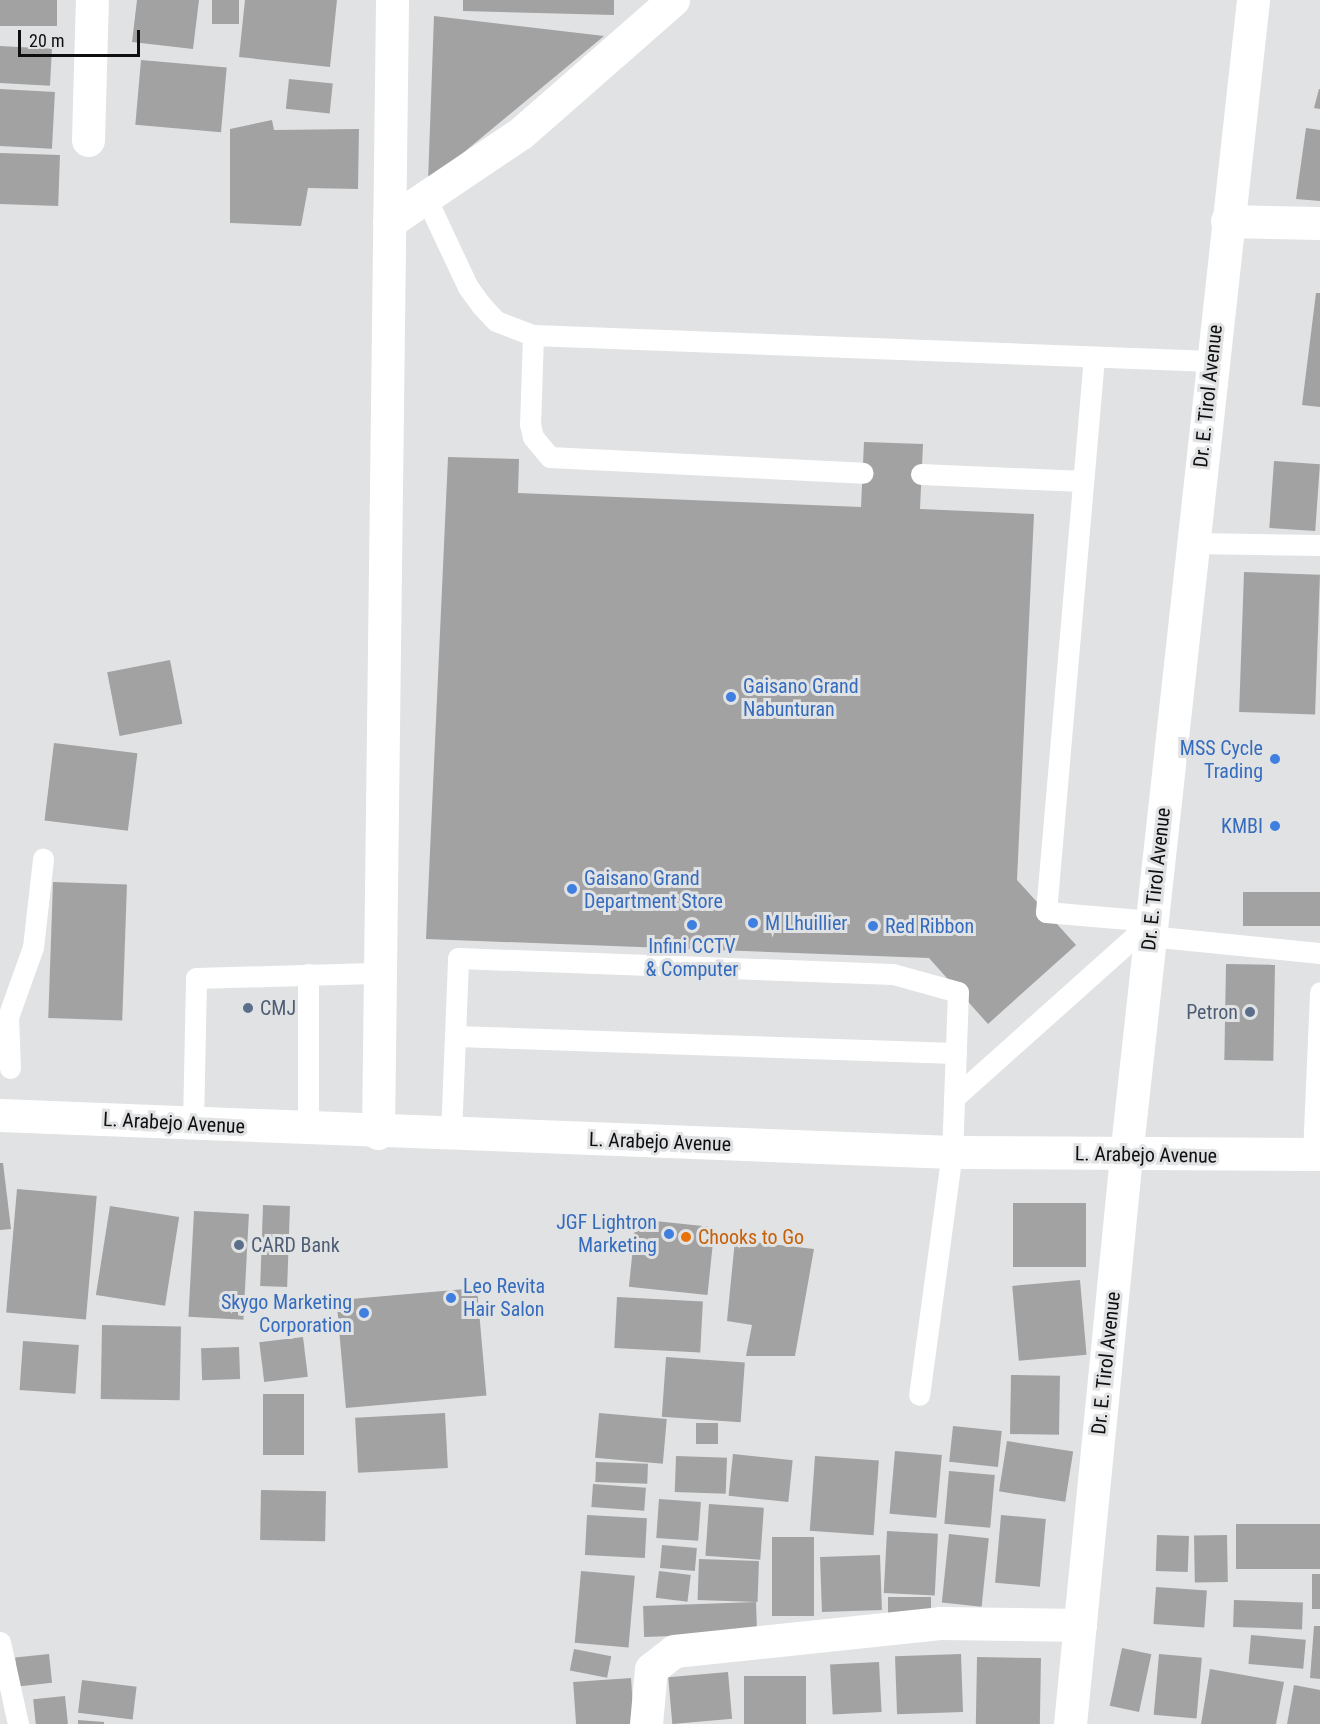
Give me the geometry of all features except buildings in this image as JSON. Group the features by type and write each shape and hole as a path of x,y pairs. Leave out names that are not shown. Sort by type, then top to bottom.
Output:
{"main road":[{"path":"88,140 92,0"},
{"path":"378,1133 392,0"},
{"path":"389,222 427,200 520,133 673,0"},
{"name":"Dr. E. Tirol Avenue","path":"1070,1724 1126,1156 1253,0"},
{"path":"1227,221 1320,223"},
{"name":"L. Arabejo Avenue","path":"0,1115 378,1133 952,1152 1126,1156 1316,1154"},
{"path":"646,1724 651,1669 674,1651 940,1623 1080,1625"}],"lane":[{"path":"427,200 468,287 481,305 496,321 534,335 1212,362"},
{"path":"534,335 530,424 533,437 550,457 863,472"},
{"path":"1095,357 1046,912 1320,952"},
{"path":"921,474 1083,481"},
{"path":"1192,543 1320,545"},
{"path":"10,1068 8,1017 33,947 43,859"},
{"path":"954,1098 1151,928"},
{"path":"451,1135 458,958 893,974 925,980 958,992 952,1152 919,1395"},
{"path":"193,1124 196,978 380,973"},
{"path":"308,974 308,1129"},
{"path":"1316,1154 1320,992"},
{"path":"455,1036 956,1053"},
{"path":"0,1642 18,1724"}],"place":[{"name":"Gaisano Grand Nabunturan","path":"731,697"},
{"name":"MSS Cycle Trading","path":"1275,759"},
{"name":"KMBI","path":"1275,826"},
{"name":"Gaisano Grand Department Store","path":"572,889"},
{"name":"M Lhuillier","path":"753,923"},
{"name":"Infini CCTV & Computer","path":"692,925"},
{"name":"Red Ribbon","path":"873,926"},
{"name":"CMJ","path":"248,1008"},
{"name":"Petron","path":"1250,1012"},
{"name":"JGF Lightron Marketing","path":"669,1234"},
{"name":"Chooks to Go","path":"686,1237"},
{"name":"CARD Bank","path":"239,1245"},
{"name":"Leo Revita Hair Salon","path":"451,1298"},
{"name":"Skygo Marketing Corporation","path":"364,1313"}]}
